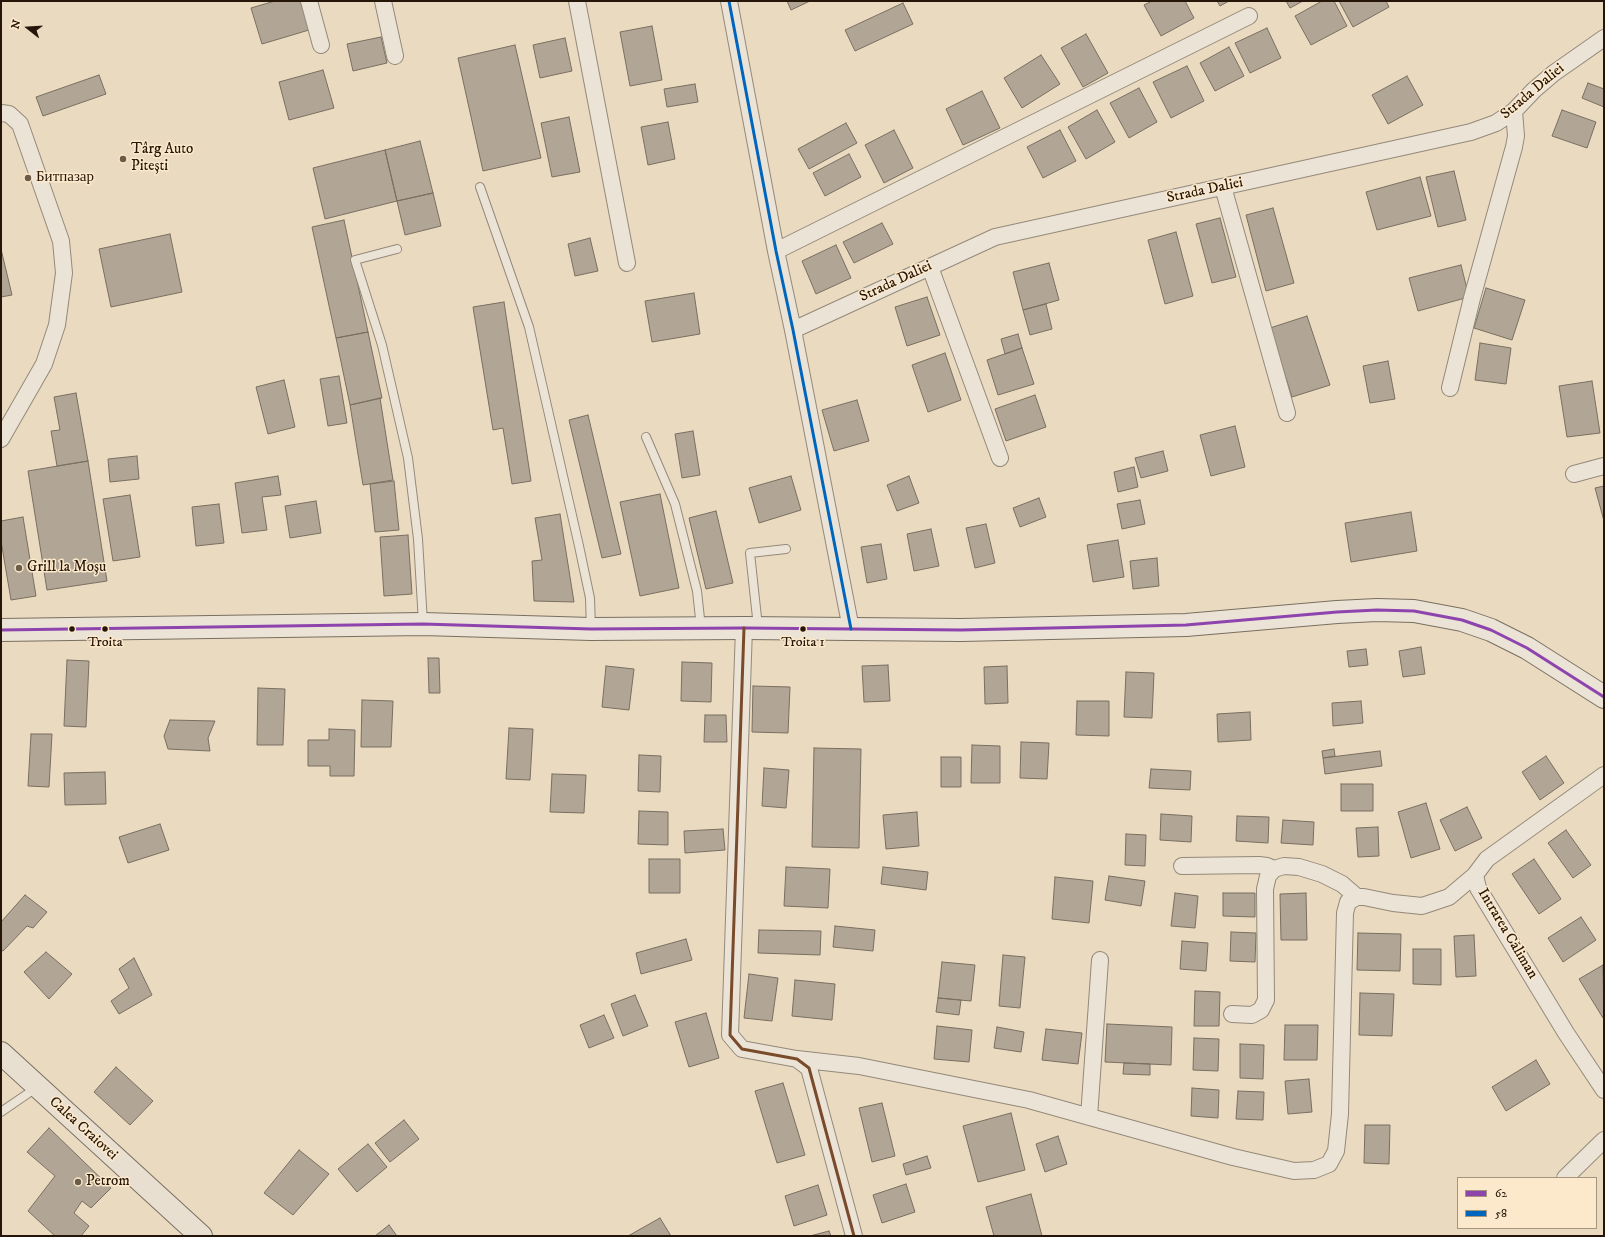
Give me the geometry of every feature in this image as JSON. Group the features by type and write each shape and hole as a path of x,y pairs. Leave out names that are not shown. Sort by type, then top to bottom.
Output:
{"main road":[{"path":"1,630 423,624 590,630 751,628 961,630 1186,625 1336,612 1377,610 1414,611 1462,620 1491,630 1528,648 1604,697"},
{"name":"Calea Craiovei","path":"1,1053 201,1236"}],"street":[{"path":"309,1 321,45"},
{"path":"383,1 395,56"},
{"path":"576,1 627,263"},
{"path":"729,1 776,251 793,330 851,629"},
{"path":"776,251 1249,16"},
{"name":"Strada Daliei","path":"793,330 994,237 1471,132 1496,122 1514,111 1534,90 1554,73 1604,38"},
{"path":"1450,388 1472,298 1514,147 1516,136 1514,111"},
{"path":"1,113 9,114 20,124 61,241 64,273 57,325 44,364 1,439"},
{"path":"1223,187 1287,412"},
{"path":"930,267 1000,458"},
{"path":"1574,474 1604,466"},
{"path":"751,628 730,1035 742,1048 797,1059 874,1069 1029,1100 1233,1157 1294,1171 1314,1170 1329,1164 1336,1151 1340,1114 1345,913 1348,902 1357,897 1364,897 1393,903 1422,906 1449,897 1475,875"},
{"name":"Intrarea Căliman","path":"1604,775 1486,859 1475,875 1478,888 1566,1033 1604,1090"},
{"path":"1182,866 1259,865 1274,869"},
{"path":"1232,1014 1252,1015 1261,1010 1266,1000 1265,889 1268,876 1274,869 1284,866 1299,867 1322,874 1342,884 1357,897"},
{"path":"1089,1117 1100,960"},
{"path":"797,1059 809,1068 854,1236"},
{"path":"1566,1177 1604,1140"}],"lane":[{"path":"480,187 529,327 590,598 590,630"},
{"path":"397,249 355,260 382,345 408,458 418,538 423,624"},
{"path":"646,437 675,504 697,591 701,629"},
{"path":"751,628 750,553 786,550"},
{"path":"1,1112 37,1087"}],"building":[{"path":"275,1 301,1 309,30 262,44 251,8"},
{"path":"787,1 810,1 791,10"},
{"path":"1152,1 1185,1 1194,18 1161,36 1144,5"},
{"path":"1217,1 1229,1 1220,6"},
{"path":"1286,1 1303,1 1290,8"},
{"path":"1322,1 1334,1 1347,26 1311,45 1295,16"},
{"path":"1339,1 1386,1 1389,7 1353,27"},
{"path":"903,3 913,24 855,51 845,30"},
{"path":"652,26 662,80 630,86 620,32"},
{"path":"1267,28 1281,58 1250,73 1235,43"},
{"path":"1086,34 1108,73 1083,87 1061,48"},
{"path":"381,37 387,63 353,71 347,44"},
{"path":"565,38 572,71 540,78 533,45"},
{"path":"515,45 541,158 483,171 458,58"},
{"path":"1229,47 1244,76 1215,91 1200,63"},
{"path":"1041,55 1060,84 1022,108 1004,78"},
{"path":"1187,66 1204,101 1171,118 1153,82"},
{"path":"323,70 334,108 289,120 279,82"},
{"path":"99,75 106,94 43,116 36,97"},
{"path":"1407,76 1423,105 1388,124 1372,95"},
{"path":"1588,83 1604,89 1604,107 1582,98"},
{"path":"695,84 698,102 667,107 664,89"},
{"path":"1139,88 1157,122 1129,138 1110,103"},
{"path":"982,91 1000,128 963,145 946,109"},
{"path":"1097,110 1115,142 1086,159 1068,127"},
{"path":"1562,110 1596,122 1587,148 1552,136"},
{"path":"569,117 580,172 552,177 541,123"},
{"path":"668,122 675,159 648,165 641,127"},
{"path":"846,123 857,143 809,169 798,149"},
{"path":"894,130 913,168 884,183 865,145"},
{"path":"1060,130 1076,161 1043,178 1027,147"},
{"path":"420,141 433,193 397,201 385,150"},
{"path":"385,150 397,201 325,219 313,168"},
{"path":"849,154 861,177 825,196 813,173"},
{"path":"1454,171 1466,220 1438,227 1426,177"},
{"path":"1420,177 1431,216 1377,230 1366,192"},
{"path":"433,193 441,226 405,235 397,201"},
{"path":"1273,208 1294,283 1266,291 1246,215"},
{"path":"1220,218 1236,277 1212,283 1196,224"},
{"path":"344,220 368,332 336,338 312,227"},
{"path":"882,223 893,244 854,263 843,242"},
{"path":"1176,232 1193,296 1165,304 1148,240"},
{"path":"170,234 182,292 111,307 99,249"},
{"path":"590,238 598,271 575,276 568,244"},
{"path":"836,245 851,278 816,294 802,261"},
{"path":"1,249 12,295 1,297"},
{"path":"1049,263 1059,300 1023,310 1013,272"},
{"path":"1461,265 1469,297 1418,311 1409,278"},
{"path":"1486,288 1525,300 1512,340 1474,328"},
{"path":"694,293 700,334 652,342 645,301"},
{"path":"927,297 940,335 907,346 895,307"},
{"path":"504,302 531,481 512,484 503,428 493,430 473,307"},
{"path":"1046,304 1052,329 1030,335 1023,310"},
{"path":"1307,316 1330,385 1292,397 1270,328"},
{"path":"368,332 382,398 350,405 336,338"},
{"path":"1018,334 1022,348 1005,354 1001,339"},
{"path":"1480,343 1511,348 1506,384 1475,380"},
{"path":"1022,348 1034,384 998,395 987,360"},
{"path":"945,353 961,400 928,412 912,365"},
{"path":"1388,361 1395,399 1370,403 1363,366"},
{"path":"339,376 347,423 328,426 320,379"},
{"path":"284,380 295,427 268,434 256,387"},
{"path":"1592,381 1600,433 1567,437 1559,386"},
{"path":"76,393 88,461 57,466 51,431 60,430 54,397"},
{"path":"1035,395 1046,427 1006,441 995,409"},
{"path":"380,398 393,480 363,485 350,405"},
{"path":"857,400 869,441 834,451 822,410"},
{"path":"588,415 621,554 602,558 569,420"},
{"path":"1235,426 1245,467 1211,476 1200,435"},
{"path":"693,431 700,475 682,478 675,434"},
{"path":"1163,451 1168,471 1141,478 1135,458"},
{"path":"137,456 139,479 110,482 108,459"},
{"path":"88,461 107,581 47,590 28,471"},
{"path":"1134,467 1138,487 1118,492 1114,472"},
{"path":"278,476 281,495 262,497 267,530 242,533 235,483"},
{"path":"791,476 801,510 759,523 749,488"},
{"path":"909,476 919,503 897,511 887,485"},
{"path":"394,481 399,530 375,532 370,484"},
{"path":"1604,486 1604,521 1595,488"},
{"path":"660,494 679,588 640,596 620,502"},
{"path":"130,495 140,557 113,561 103,499"},
{"path":"1039,498 1046,517 1020,527 1013,508"},
{"path":"1140,500 1145,524 1122,529 1117,504"},
{"path":"316,501 321,533 290,538 285,506"},
{"path":"219,504 224,543 196,546 192,507"},
{"path":"716,511 733,583 706,589 689,518"},
{"path":"1411,512 1417,551 1351,562 1345,523"},
{"path":"560,514 574,602 534,601 532,561 542,560 535,518"},
{"name":"Grill la Moșu","path":"23,517 36,596 11,600 1,541 1,521"},
{"path":"986,524 995,563 975,568 966,528"},
{"path":"931,529 939,566 914,571 907,534"},
{"path":"408,535 412,594 384,596 380,537"},
{"path":"1118,540 1124,577 1093,582 1087,545"},
{"path":"881,544 887,579 867,583 861,547"},
{"path":"1157,558 1159,586 1133,589 1130,561"},
{"path":"1421,647 1425,674 1403,677 1399,651"},
{"path":"1366,649 1368,665 1349,667 1347,651"},
{"path":"428,658 439,658 440,693 429,693"},
{"path":"67,660 89,661 86,727 64,726"},
{"path":"682,662 712,663 711,702 681,701"},
{"path":"888,665 890,701 864,702 862,666"},
{"path":"606,666 634,669 629,710 602,707"},
{"path":"1007,666 1008,703 985,704 984,667"},
{"path":"1126,672 1154,673 1152,718 1124,717"},
{"path":"753,686 790,687 788,733 752,732"},
{"path":"258,688 285,689 283,745 257,745"},
{"path":"362,700 393,701 391,747 361,747"},
{"path":"1077,701 1109,701 1109,736 1076,735"},
{"path":"1361,701 1363,723 1333,726 1332,703"},
{"path":"1250,712 1251,740 1218,742 1217,714"},
{"path":"705,715 726,715 727,742 704,742"},
{"path":"170,720 215,721 208,738 210,751 168,749 164,736"},
{"path":"509,728 533,729 530,780 506,779"},
{"path":"329,729 355,730 354,776 330,776 330,766 308,766 308,740 329,740"},
{"path":"31,734 52,734 49,787 28,786"},
{"path":"1021,742 1049,743 1047,779 1020,778"},
{"path":"972,745 1000,746 1000,783 971,783"},
{"path":"814,748 861,749 859,848 812,847"},
{"path":"1334,749 1335,756 1323,758 1322,751"},
{"path":"1380,751 1382,766 1325,774 1323,758"},
{"path":"639,755 661,756 660,792 638,791"},
{"path":"1546,756 1564,783 1540,800 1522,772"},
{"path":"941,757 961,757 961,787 941,787"},
{"path":"764,768 789,770 786,808 762,806"},
{"path":"1151,769 1191,771 1190,790 1149,788"},
{"path":"105,772 106,804 65,805 64,773"},
{"path":"552,774 586,775 584,813 550,812"},
{"path":"1341,784 1373,784 1373,811 1341,811"},
{"path":"1426,803 1440,849 1411,858 1398,812"},
{"path":"1467,807 1482,838 1455,851 1440,820"},
{"path":"639,811 668,812 668,845 638,844"},
{"path":"917,812 919,846 886,849 883,815"},
{"path":"1161,814 1192,816 1191,842 1160,840"},
{"path":"1237,816 1269,817 1268,843 1236,841"},
{"path":"1283,820 1314,822 1313,845 1281,843"},
{"path":"160,824 169,850 128,863 119,837"},
{"path":"1378,827 1379,856 1358,857 1356,828"},
{"path":"723,829 725,850 685,853 684,831"},
{"path":"1566,830 1591,865 1573,878 1548,843"},
{"path":"1126,834 1146,835 1145,866 1125,865"},
{"path":"649,859 680,859 680,893 649,893"},
{"path":"1534,859 1561,899 1539,914 1512,874"},
{"path":"786,867 830,869 828,908 784,906"},
{"path":"883,867 928,872 926,890 881,884"},
{"path":"1109,876 1145,881 1141,906 1105,900"},
{"path":"1055,877 1093,881 1089,923 1052,919"},
{"path":"1175,893 1198,896 1195,928 1171,926"},
{"path":"1223,893 1255,893 1255,917 1223,916"},
{"path":"1306,893 1307,940 1281,940 1280,894"},
{"path":"25,895 47,912 33,928 27,926 3,951 1,950 1,922"},
{"path":"1581,917 1596,940 1563,962 1548,938"},
{"path":"835,926 875,930 873,951 833,947"},
{"path":"759,930 821,931 820,955 758,953"},
{"path":"1231,932 1256,933 1255,962 1230,961"},
{"path":"1358,933 1401,934 1400,971 1357,970"},
{"path":"1474,935 1476,976 1456,977 1454,936"},
{"path":"686,939 692,960 641,974 636,953"},
{"path":"1182,941 1208,943 1206,971 1180,969"},
{"path":"1413,949 1441,949 1441,985 1413,984"},
{"path":"46,952 72,974 49,999 24,972"},
{"path":"1003,955 1025,957 1020,1008 999,1006"},
{"path":"134,958 152,995 119,1014 111,1001 129,988 119,969"},
{"path":"942,962 975,965 971,1001 938,998"},
{"path":"1603,965 1604,1018 1579,979"},
{"path":"749,974 778,978 772,1021 744,1018"},
{"path":"795,980 835,984 832,1020 792,1016"},
{"path":"1195,991 1220,992 1219,1026 1194,1026"},
{"path":"1360,993 1394,994 1392,1036 1359,1035"},
{"path":"635,995 648,1026 623,1036 611,1004"},
{"path":"938,998 961,1000 959,1015 936,1012"},
{"path":"706,1013 719,1058 689,1067 675,1022"},
{"path":"604,1015 614,1038 589,1048 580,1025"},
{"path":"1107,1024 1172,1027 1171,1065 1105,1062"},
{"path":"1285,1025 1318,1025 1317,1060 1284,1060"},
{"path":"937,1026 972,1030 969,1062 934,1059"},
{"path":"997,1027 1024,1032 1021,1052 994,1048"},
{"path":"1046,1029 1082,1033 1078,1064 1042,1060"},
{"path":"1194,1038 1219,1039 1218,1071 1193,1070"},
{"path":"1240,1044 1264,1045 1263,1079 1240,1078"},
{"path":"1536,1060 1550,1084 1506,1111 1492,1087"},
{"path":"1124,1063 1150,1064 1150,1075 1123,1074"},
{"path":"116,1067 153,1101 130,1125 94,1092"},
{"path":"1309,1079 1312,1112 1288,1114 1285,1081"},
{"path":"783,1083 805,1155 777,1163 755,1091"},
{"path":"1192,1088 1219,1090 1218,1118 1191,1116"},
{"path":"1238,1091 1264,1092 1263,1120 1236,1119"},
{"path":"882,1103 895,1156 872,1162 859,1108"},
{"path":"1011,1113 1025,1170 978,1182 963,1126"},
{"path":"404,1120 419,1139 390,1162 375,1143"},
{"path":"1365,1125 1390,1125 1389,1164 1364,1163"},
{"name":"Petrom","path":"49,1128 111,1188 91,1208 82,1201 74,1213 89,1226 81,1236 55,1236 28,1211 55,1176 27,1152"},
{"path":"1058,1136 1067,1164 1045,1172 1036,1144"},
{"path":"368,1144 387,1167 357,1192 338,1169"},
{"path":"299,1150 329,1174 293,1215 264,1193"},
{"path":"927,1156 931,1168 906,1175 903,1164"},
{"path":"906,1184 915,1212 882,1223 873,1195"},
{"path":"818,1185 827,1215 794,1226 785,1196"},
{"path":"1031,1194 1042,1236 994,1236 986,1207"},
{"path":"660,1218 671,1236 628,1236"},
{"path":"389,1225 397,1236 375,1236"},
{"path":"829,1231 831,1236 810,1236"}],"transit line":[{"name":"58","path":"729,1 776,251 793,330 851,629"},
{"name":"62","path":"1,630 423,624 591,629 744,628 961,630 1186,625 1337,612 1377,610 1414,611 1462,620 1491,630 1527,648 1604,697"},
{"path":"744,628 730,1035 742,1049 797,1059 809,1068 854,1236"}],"place":[{"name":"Târg Auto Pitești","path":"123,159"},
{"name":"Битпазар","path":"28,178"},
{"name":"Grill la Moșu","path":"19,568"},
{"name":"Troita","path":"105,629"},
{"name":"Troita 1","path":"803,629"},
{"name":"Petrom","path":"78,1182"}]}
